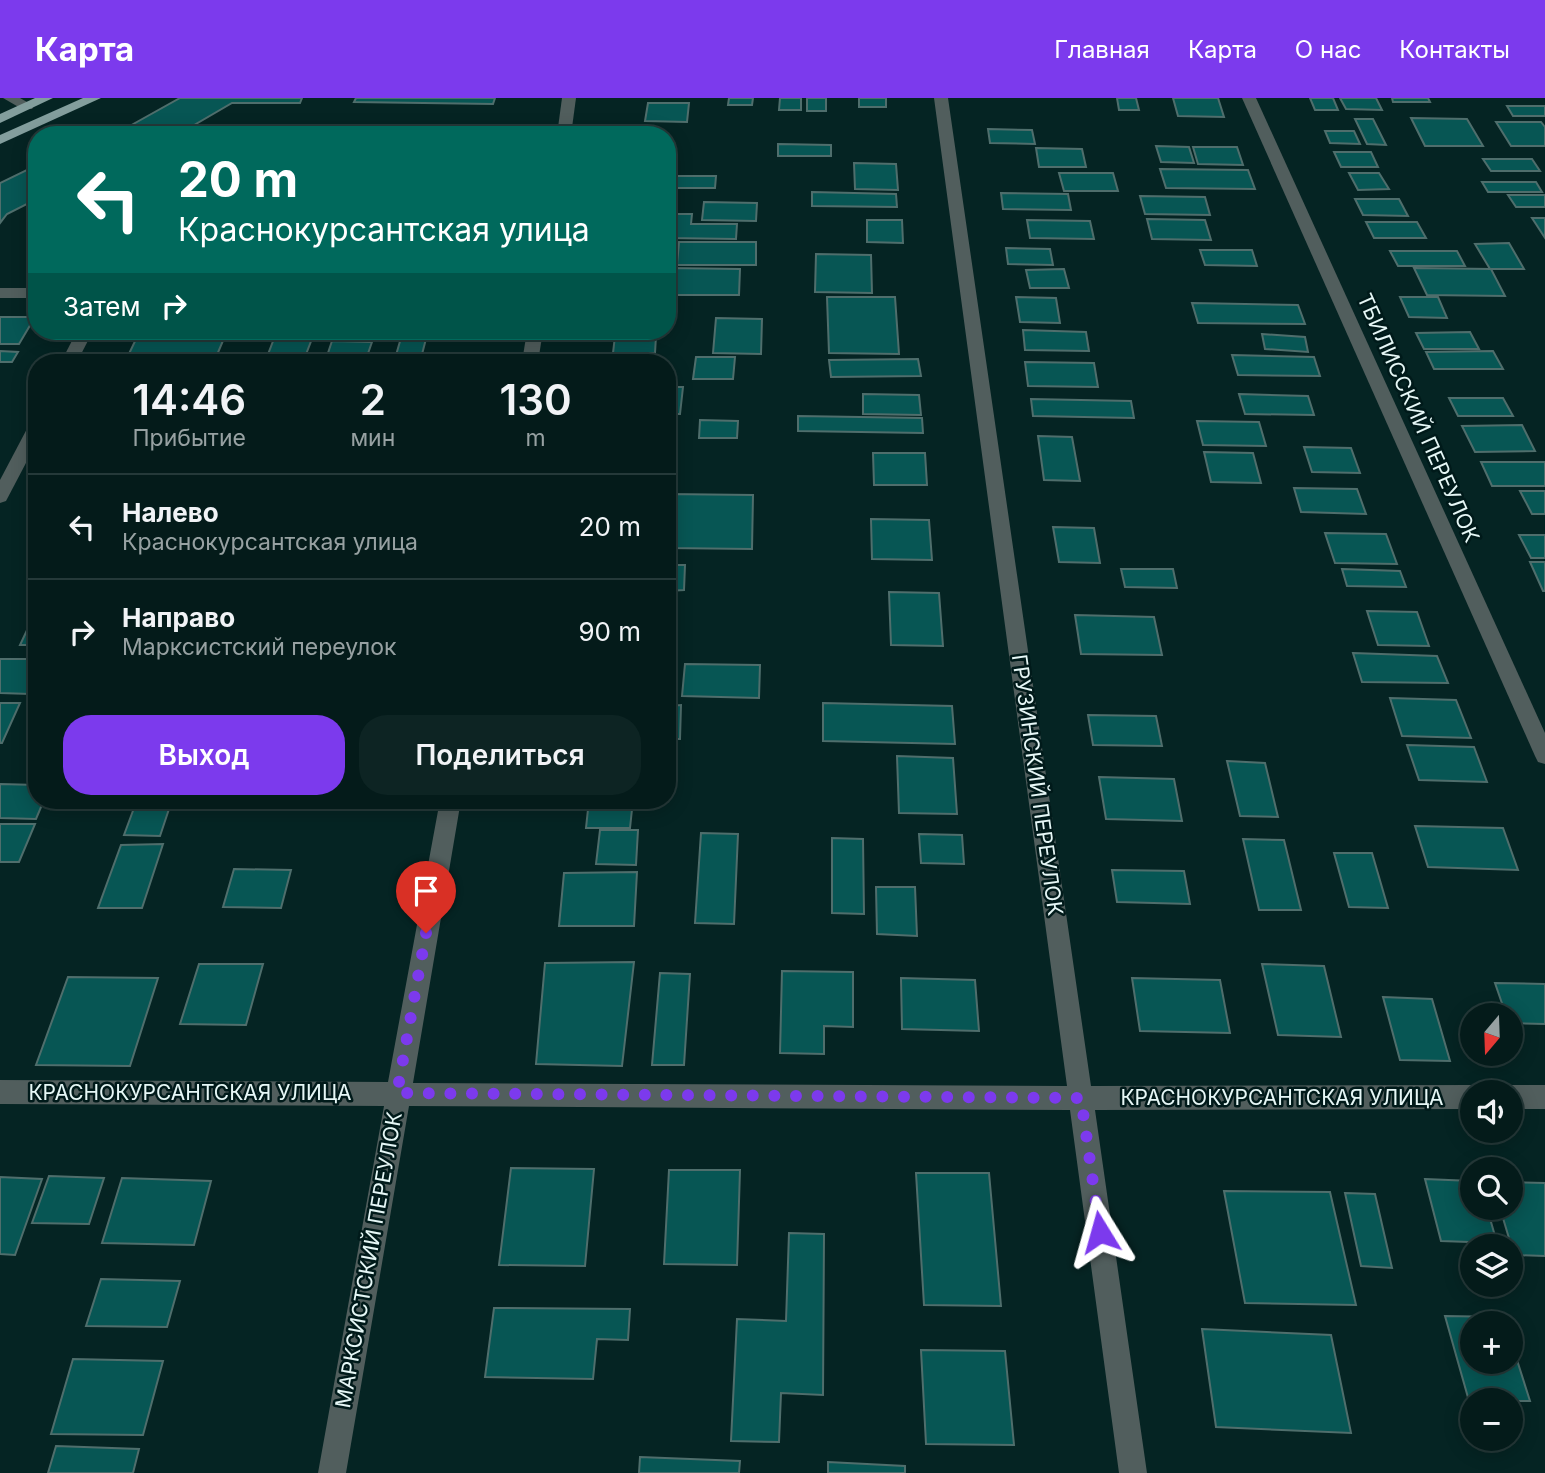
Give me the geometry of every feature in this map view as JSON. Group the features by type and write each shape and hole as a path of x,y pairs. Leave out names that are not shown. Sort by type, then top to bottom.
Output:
{"main road":[{"path":"0,118 46,98"},
{"path":"31,126 94,98"},
{"path":"0,140 28,127"}],"street":[{"path":"10,98 27,106"},
{"path":"565,126 569,98"},
{"name":"ГРУЗИНСКИЙ ПЕРЕУЛОК","path":"941,98 1133,1473"},
{"name":"ТБИЛИССКИЙ ПЕРЕУЛОК","path":"1249,98 1545,756"},
{"path":"0,293 28,293"},
{"path":"0,497 28,443"},
{"name":"МАРКСИСТСКИЙ ПЕРЕУЛОК","path":"332,1473 448,809"},
{"name":"КРАСНОКУРСАНТСКАЯ УЛИЦА","path":"0,1092 1081,1098 1460,1097"},
{"path":"1523,1097 1545,1097"}],"building":[{"path":"180,98 302,98 300,103 232,103 192,126 130,126"},
{"path":"356,98 495,98 493,104 354,102"},
{"path":"729,98 753,98 752,105 728,105"},
{"path":"780,98 801,98 801,110 779,110"},
{"path":"807,98 826,98 826,111 807,111"},
{"path":"859,98 886,98 886,107 859,107"},
{"path":"1117,98 1136,98 1139,110 1119,110"},
{"path":"1173,98 1218,98 1224,117 1178,116"},
{"path":"1310,98 1333,98 1338,110 1315,110"},
{"path":"1340,98 1376,98 1382,110 1346,109"},
{"path":"1392,98 1428,98 1430,102 1393,102"},
{"path":"648,103 689,103 687,122 645,121"},
{"path":"1507,106 1545,106 1545,116 1513,116"},
{"path":"1411,118 1467,119 1483,146 1425,146"},
{"path":"1355,119 1373,119 1386,145 1367,144"},
{"path":"1496,122 1541,122 1545,127 1545,146 1511,146"},
{"path":"988,129 1032,130 1035,144 990,143"},
{"path":"1325,131 1354,131 1360,144 1330,143"},
{"path":"778,144 831,145 831,156 778,156"},
{"path":"1156,146 1189,147 1194,163 1161,162"},
{"path":"1193,147 1237,147 1243,165 1198,164"},
{"path":"1036,148 1082,149 1086,167 1039,167"},
{"path":"1334,152 1371,152 1378,167 1341,167"},
{"path":"1483,159 1532,159 1540,171 1491,171"},
{"path":"854,163 896,164 898,190 855,189"},
{"path":"28,169 28,204 7,214 0,223 0,183"},
{"path":"1160,169 1248,170 1255,189 1166,188"},
{"path":"1059,173 1113,173 1118,191 1064,191"},
{"path":"1349,173 1379,173 1389,189 1358,190"},
{"path":"676,176 716,176 715,188 676,188"},
{"path":"1482,182 1536,182 1542,192 1488,192"},
{"path":"812,192 896,194 897,207 812,206"},
{"path":"1001,193 1068,194 1071,210 1003,209"},
{"path":"1508,195 1545,195 1545,207 1516,207"},
{"path":"1140,196 1205,197 1210,215 1145,214"},
{"path":"1355,199 1399,199 1408,216 1363,215"},
{"path":"704,202 757,203 756,221 702,220"},
{"path":"676,214 692,214 691,224 737,224 736,239 676,238"},
{"path":"1532,218 1545,218 1545,238"},
{"path":"1147,219 1205,220 1211,240 1152,239"},
{"path":"867,220 902,220 903,243 867,242"},
{"path":"1027,220 1090,221 1094,239 1030,238"},
{"path":"1366,222 1417,222 1426,238 1374,238"},
{"path":"679,242 756,242 756,265 677,265"},
{"path":"1509,243 1524,269 1490,269 1475,244"},
{"path":"1006,248 1050,249 1053,265 1008,264"},
{"path":"1200,250 1252,250 1257,266 1205,265"},
{"path":"1390,251 1457,251 1465,266 1398,266"},
{"path":"816,254 871,255 872,293 815,292"},
{"path":"676,268 740,269 739,295 676,295"},
{"path":"1414,268 1491,269 1505,296 1427,295"},
{"path":"1064,269 1069,288 1030,288 1026,270"},
{"path":"827,297 895,297 899,354 829,353"},
{"path":"1016,297 1056,298 1060,323 1020,322"},
{"path":"1400,297 1438,297 1447,318 1409,317"},
{"path":"1192,303 1298,305 1305,324 1198,323"},
{"path":"0,317 28,317 28,329 19,344 0,344"},
{"path":"716,318 762,319 761,354 713,353"},
{"path":"1023,330 1086,332 1089,351 1025,350"},
{"path":"1470,332 1479,349 1424,349 1416,333"},
{"path":"1262,334 1305,337 1308,352 1265,349"},
{"path":"136,340 223,340 217,354 129,354"},
{"path":"274,340 312,340 306,354 268,354"},
{"path":"400,340 426,340 422,354 396,354"},
{"path":"615,340 656,340 655,353 613,353"},
{"path":"332,341 372,342 368,354 328,354"},
{"path":"0,351 18,352 12,362 0,362"},
{"path":"1493,351 1503,369 1434,369 1426,352"},
{"path":"1232,355 1314,357 1320,376 1238,375"},
{"path":"696,357 735,357 733,379 693,379"},
{"path":"918,359 921,376 831,377 829,360"},
{"path":"1025,362 1094,363 1098,387 1028,386"},
{"path":"676,387 683,387 680,414 676,414"},
{"path":"863,394 919,395 921,415 863,414"},
{"path":"1239,394 1308,396 1314,415 1245,414"},
{"path":"1449,398 1503,398 1513,416 1458,416"},
{"path":"1031,399 1131,401 1134,418 1033,416"},
{"path":"798,416 922,418 923,433 798,431"},
{"path":"700,420 738,421 737,438 699,438"},
{"path":"1197,421 1259,422 1266,446 1203,445"},
{"path":"1522,425 1535,451 1475,452 1462,426"},
{"path":"1038,436 1072,437 1080,481 1044,480"},
{"path":"1304,447 1351,448 1360,473 1312,472"},
{"path":"1204,452 1253,453 1261,483 1211,482"},
{"path":"873,453 925,453 927,485 874,485"},
{"path":"1481,462 1545,462 1545,486 1492,486"},
{"path":"1294,488 1357,489 1366,514 1301,512"},
{"path":"1520,491 1545,491 1545,514 1532,514"},
{"path":"676,494 753,495 752,549 676,548"},
{"path":"871,519 929,520 932,560 872,559"},
{"path":"1053,527 1094,528 1100,563 1059,562"},
{"path":"1325,533 1386,534 1397,564 1335,563"},
{"path":"1519,535 1545,535 1545,558 1531,558"},
{"path":"1530,562 1545,562 1545,591 1543,591"},
{"path":"676,565 685,565 684,590 676,590"},
{"path":"1121,569 1173,569 1177,588 1125,587"},
{"path":"1342,569 1400,571 1406,587 1347,586"},
{"path":"889,592 939,593 943,646 891,645"},
{"path":"1367,611 1417,612 1429,646 1378,645"},
{"path":"1075,615 1154,617 1162,655 1081,654"},
{"path":"28,628 28,645 20,645"},
{"path":"1353,653 1437,656 1448,683 1362,682"},
{"path":"0,659 28,659 28,694 0,693"},
{"path":"685,664 760,665 759,698 682,696"},
{"path":"1390,698 1456,700 1471,738 1402,736"},
{"path":"0,703 20,703 2,743 0,743"},
{"path":"823,703 952,706 955,744 823,741"},
{"path":"676,705 681,705 680,739 676,739"},
{"path":"1088,715 1156,716 1162,746 1093,745"},
{"path":"1407,745 1474,747 1487,782 1419,780"},
{"path":"897,756 953,758 957,814 899,813"},
{"path":"1227,761 1265,763 1278,817 1240,816"},
{"path":"1099,777 1174,779 1182,821 1106,819"},
{"path":"0,784 28,785 28,809 40,809 36,819 0,818"},
{"path":"134,809 169,809 160,836 124,835"},
{"path":"588,809 632,809 630,828 586,828"},
{"path":"0,824 35,824 19,862 0,862"},
{"path":"1415,826 1503,828 1518,870 1428,867"},
{"path":"600,830 638,830 636,865 596,864"},
{"path":"701,833 738,834 734,924 695,923"},
{"path":"919,834 962,835 964,864 921,863"},
{"path":"832,838 863,839 864,914 832,913"},
{"path":"1243,839 1284,840 1301,910 1259,910"},
{"path":"163,844 142,908 98,908 121,845"},
{"path":"1334,853 1372,853 1388,908 1349,907"},
{"path":"234,869 291,870 281,908 223,907"},
{"path":"1112,870 1184,871 1190,904 1117,902"},
{"path":"637,872 634,926 559,926 564,873"},
{"path":"876,887 915,887 917,936 877,934"},
{"path":"634,962 622,1066 536,1064 545,963"},
{"path":"199,964 263,964 246,1025 180,1024"},
{"path":"1262,964 1324,966 1341,1037 1278,1035"},
{"path":"782,971 853,972 853,1027 824,1026 824,1054 780,1053"},
{"path":"660,973 690,974 684,1065 652,1065"},
{"path":"68,977 158,978 130,1066 36,1065"},
{"path":"901,978 975,980 979,1031 902,1029"},
{"path":"1132,978 1220,980 1230,1033 1140,1031"},
{"path":"1495,983 1545,984 1545,1024 1523,1023 1523,1003 1502,1003"},
{"path":"1383,997 1432,999 1450,1061 1400,1060"},
{"path":"511,1168 594,1169 585,1266 499,1265"},
{"path":"669,1170 740,1170 737,1265 664,1264"},
{"path":"916,1173 989,1173 1001,1306 924,1305"},
{"path":"49,1176 104,1178 89,1224 32,1223"},
{"path":"0,1177 42,1179 15,1255 0,1254"},
{"path":"122,1178 211,1181 194,1245 102,1243"},
{"path":"1425,1179 1460,1180 1460,1220 1490,1220 1494,1234 1460,1234 1460,1242 1441,1241"},
{"path":"1523,1182 1545,1183 1545,1256 1523,1255 1523,1234 1508,1234 1504,1220 1523,1220"},
{"path":"1224,1191 1330,1192 1356,1305 1245,1303"},
{"path":"1345,1193 1375,1194 1392,1268 1361,1266"},
{"path":"789,1233 824,1234 823,1395 781,1393 779,1442 731,1441 737,1319 786,1321"},
{"path":"101,1279 180,1281 167,1327 86,1326"},
{"path":"494,1308 630,1309 628,1340 597,1339 593,1379 485,1377"},
{"path":"1445,1316 1460,1316 1460,1369"},
{"path":"1202,1329 1331,1335 1351,1433 1216,1427"},
{"path":"921,1350 1005,1351 1014,1445 926,1444"},
{"path":"73,1359 163,1361 143,1435 51,1434"},
{"path":"1461,1374 1521,1374 1530,1401 1523,1401 1523,1388 1465,1388"},
{"path":"56,1446 139,1449 133,1473 48,1473"},
{"path":"640,1457 740,1461 739,1473 639,1473"},
{"path":"828,1462 905,1466 905,1473 828,1473"}],"route":[{"path":"426,933 397,1093 1081,1098 1100,1232"}]}
